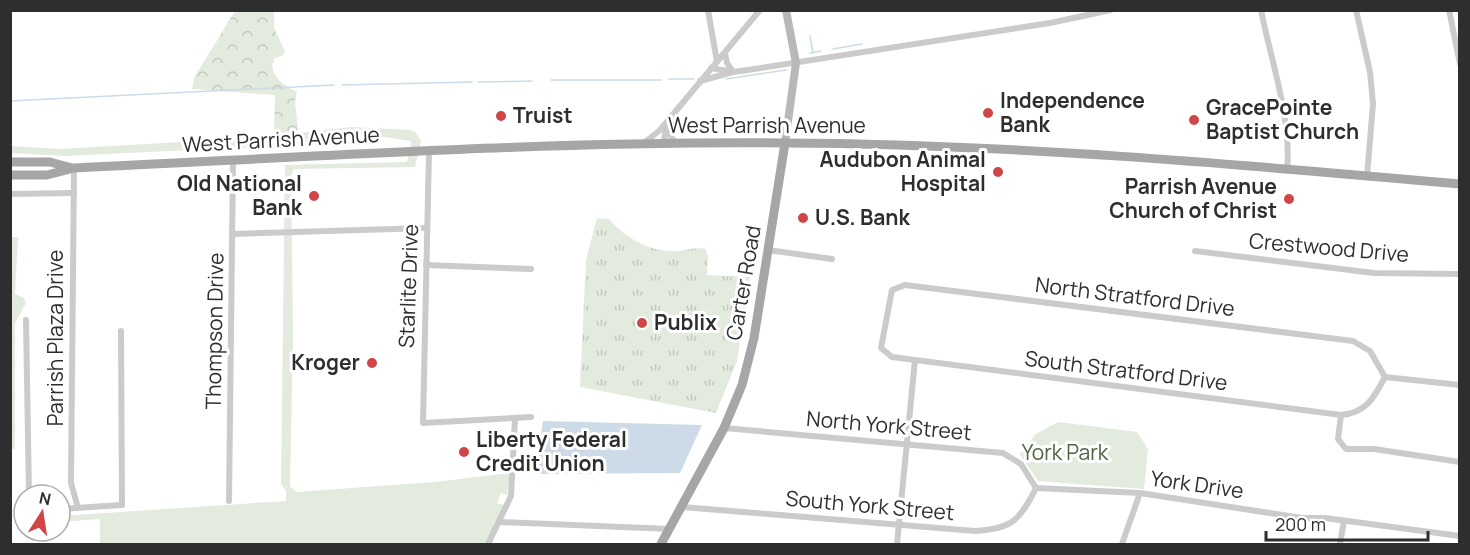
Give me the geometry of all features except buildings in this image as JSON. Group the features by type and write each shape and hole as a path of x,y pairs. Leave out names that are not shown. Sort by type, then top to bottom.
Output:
{"main road":[{"name":"Carter Road","path":"661,544 724,428 748,363 768,250 796,63 786,10"},
{"name":"West Parrish Avenue","path":"10,175 47,175 74,168 429,151 785,143 998,148 1459,181"},
{"name":"West Parrish Avenue","path":"10,162 50,162 74,168"}],"street":[{"path":"708,10 717,62"},
{"path":"642,145 671,117 760,10"},
{"path":"700,81 733,72 1054,22 1111,10"},
{"path":"1261,10 1287,130 1289,150 1287,170"},
{"path":"1356,10 1372,96 1367,176"},
{"path":"1449,10 1460,64"},
{"path":"725,53 727,63 733,72"},
{"path":"711,68 733,72"},
{"path":"671,117 670,136 677,144"},
{"path":"663,144 671,117"},
{"name":"Starlite Drive","path":"429,151 423,423 515,418"},
{"name":"Thompson Drive","path":"229,501 233,161"},
{"name":"Parrish Plaza Drive","path":"74,168 71,483 78,508"},
{"path":"10,194 74,193"},
{"path":"232,234 427,228"},
{"path":"768,250 832,259"},
{"name":"Crestwood Drive","path":"1195,251 1374,273 1460,274"},
{"path":"426,265 531,269"},
{"name":"North Stratford Drive","path":"885,316 890,294 900,285 1062,303 1353,341 1370,351 1385,377"},
{"name":"South Stratford Drive","path":"885,316 881,343 884,352 892,357 1341,415 1357,412 1368,404 1385,377"},
{"path":"26,320 29,483"},
{"path":"72,508 122,505 121,331"},
{"path":"897,544 915,360"},
{"path":"1385,377 1460,385"},
{"path":"1341,415 1338,439 1346,449 1374,449 1460,462"},
{"path":"488,544 512,488 515,418 531,417"},
{"name":"North York Street","path":"724,428 1003,453 1021,464 1036,488"},
{"name":"South York Street","path":"682,507 899,526 994,530 1009,524 1022,514 1036,488"},
{"name":"York Drive","path":"1036,488 1140,493 1302,518 1460,536"},
{"path":"1122,544 1140,493"},
{"path":"1340,544 1344,521"},
{"path":"499,522 670,529"}],"green space":[{"path":"235,11 274,11 274,28 285,51 282,56 274,58 273,70 282,83 297,92 295,101 298,130 274,136 275,95 192,89 194,78"},
{"path":"352,127 409,130 415,132 421,141 415,167 294,169 291,175 293,333 290,486 296,492 435,482 510,473 507,495 501,493 497,503 504,505 485,544 100,544 100,519 72,521 72,515 286,501 286,491 281,484 285,165 407,162 411,141 377,136 253,147 66,156 11,153 11,146 60,149 251,138"},
{"path":"597,218 609,219 623,233 648,247 667,251 706,249 707,275 750,277 737,361 716,413 580,387 586,260"},
{"path":"11,237 18,237 15,294 24,298 26,303 15,323 15,449 10,449"},
{"name":"York Park","path":"1058,422 1137,432 1148,449 1144,489 1038,481 1020,454 1036,434"}],"water":[{"path":"543,421 702,425 680,473 535,474"}],"waterway":[{"path":"810,36 813,53"},
{"path":"833,49 862,44"},
{"path":"810,53 821,51"},
{"path":"726,79 786,70"},
{"path":"669,79 694,79"},
{"path":"551,80 661,80"},
{"path":"478,82 532,81"},
{"path":"342,85 472,82"},
{"path":"10,101 334,85"}],"place":[{"name":"Independence Bank","path":"988,113"},
{"name":"Truist","path":"501,116"},
{"name":"GracePointe Baptist Church","path":"1194,120"},
{"name":"Audubon Animal Hospital","path":"998,172"},
{"name":"Old National Bank","path":"314,196"},
{"name":"Parrish Avenue Church of Christ","path":"1289,199"},
{"name":"U.S. Bank","path":"803,218"},
{"name":"Publix","path":"642,323"},
{"name":"Kroger","path":"372,363"},
{"name":"Liberty Federal Credit Union","path":"464,452"}]}
